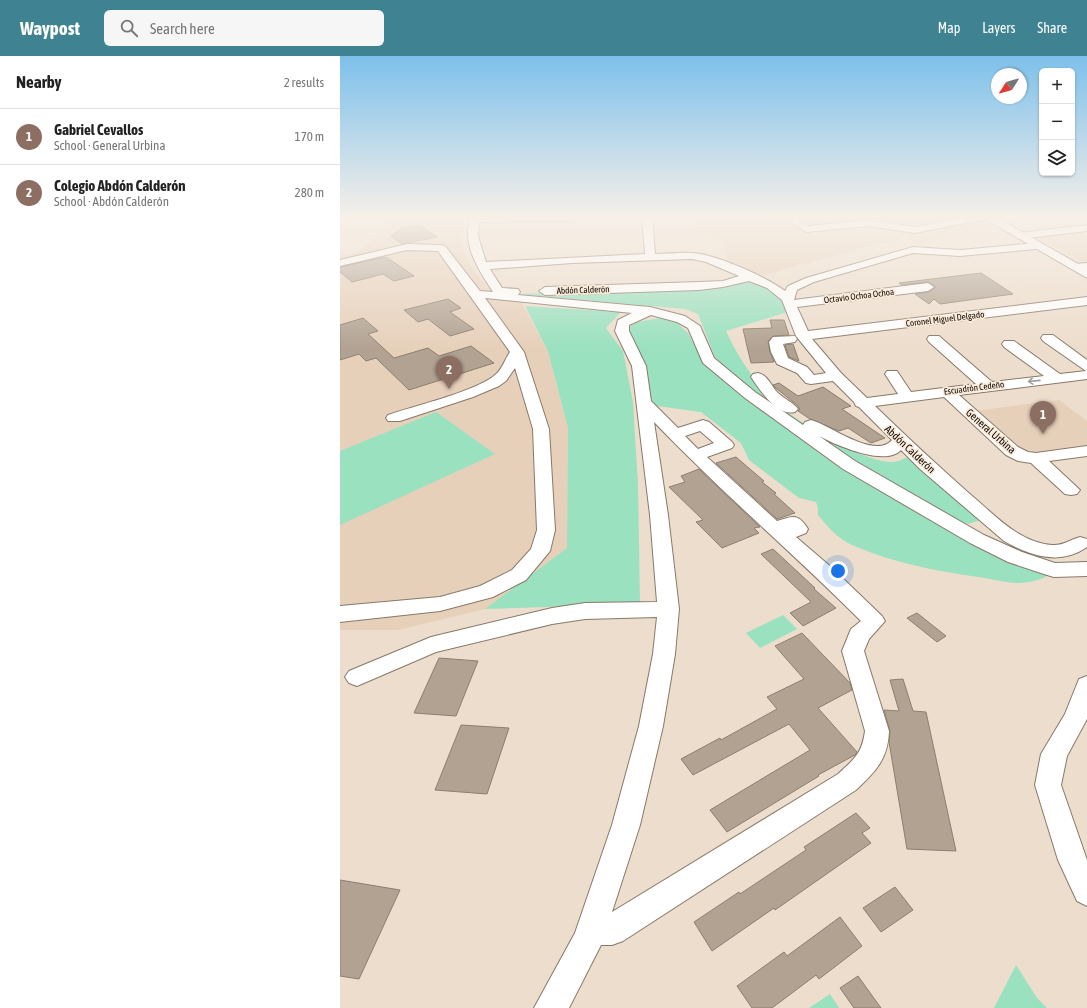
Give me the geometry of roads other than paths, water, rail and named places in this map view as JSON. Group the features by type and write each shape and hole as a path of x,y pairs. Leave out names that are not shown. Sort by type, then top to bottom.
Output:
{"main road":[{"path":"1067,260 1081,266 1087,274"}],"street":[{"path":"340,263 351,260"},
{"path":"340,614 440,604 486,592 519,575 540,551 546,530 541,429 518,352 450,260"},
{"name":"Abdón Calderón","path":"480,260 498,290 504,292 696,276 723,284 750,277"},
{"path":"482,266 566,260"},
{"path":"603,260 604,273"},
{"path":"656,260 659,266 696,276"},
{"path":"710,260 776,288 790,296 806,291"},
{"path":"790,296 810,280 877,260"},
{"name":"Octavio Ochoa Ochoa","path":"790,296 928,288"},
{"path":"476,294 650,311 682,319 694,326 708,360 750,395 849,465 977,539 1015,557 1054,570 1087,569"},
{"name":"Abdón Calderón","path":"790,296 796,338 900,441 1004,533 1017,542 1040,550 1069,550 1080,543"},
{"name":"Coronel Miguel Delgado","path":"796,338 1087,301"},
{"path":"551,1008 588,940 626,825 651,726 664,654 668,609 660,515 639,366 622,331 622,326 628,320 650,311"},
{"path":"796,338 778,340 776,342 782,361 802,370 811,380 836,376"},
{"path":"1048,338 1086,374"},
{"path":"934,339 987,386"},
{"path":"1009,344 1057,379"},
{"path":"394,418 480,388 500,379 508,368 512,358 518,352"},
{"path":"892,374 907,397"},
{"name":"Escuadrón Cedeño","path":"862,403 987,386 1057,379 1086,374"},
{"path":"758,377 764,387 783,405 815,427 841,441 872,450 886,450 895,447 900,441"},
{"name":"General Urbina","path":"947,392 1012,451 1024,457 1036,458 1087,451"},
{"path":"591,930 612,930 848,782 869,761 876,744 878,731 860,678 853,651 859,635 874,621 824,572 778,532 695,455 644,402"},
{"path":"674,434 703,425 726,445 695,455"},
{"path":"1036,458 1071,490"},
{"path":"357,677 430,646 552,616 585,611 668,609"},
{"path":"1087,684 1076,717 1054,754 1048,785 1072,860 1087,891"}],"place":[{"name":"Colegio Abdón Calderón","path":"449,389"},
{"name":"Gabriel Cevallos","path":"1043,434"}]}
